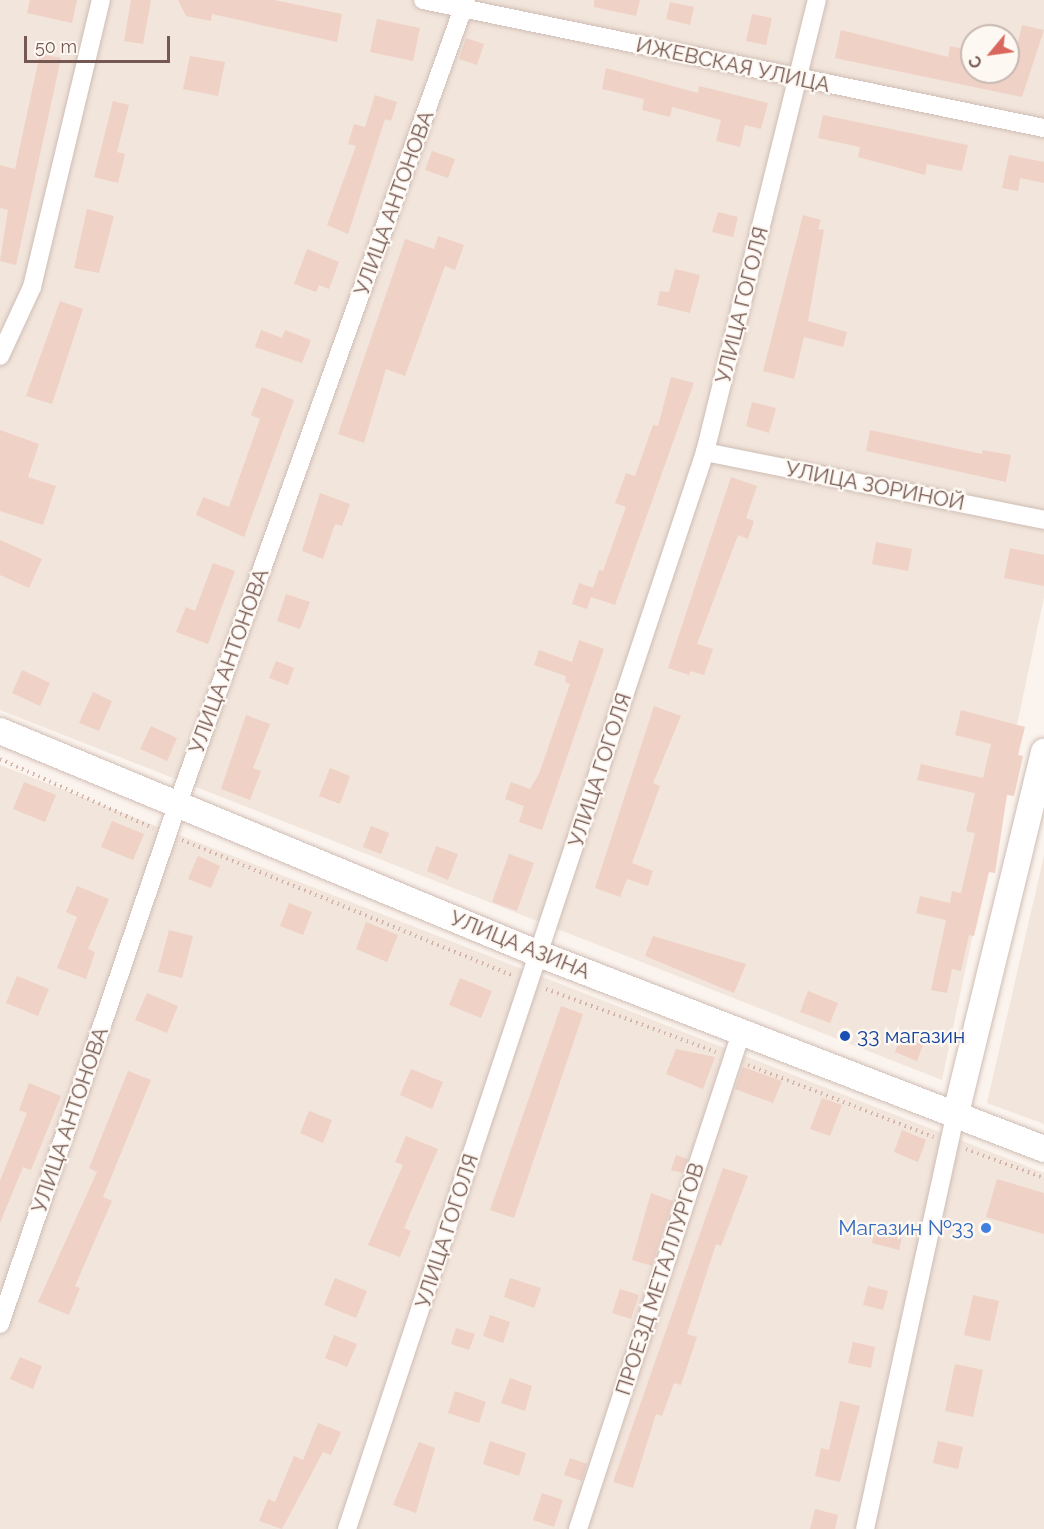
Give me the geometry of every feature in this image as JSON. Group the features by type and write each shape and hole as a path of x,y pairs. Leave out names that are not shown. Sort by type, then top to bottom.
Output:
{"main road":[{"name":"УЛИЦА АЗИНА","path":"0,731 539,954 742,1030 955,1117 1044,1149"},
{"path":"955,1117 1044,752"}],"street":[{"path":"0,356 32,287 101,0"},
{"name":"ИЖЕВСКАЯ УЛИЦА","path":"423,0 465,4 800,79 1044,128"},
{"name":"УЛИЦА ГОГОЛЯ","path":"347,1529 705,452 800,79 817,0"},
{"name":"УЛИЦА АНТОНОВА","path":"0,1324 178,803 465,4"},
{"name":"УЛИЦА ЗОРИНОЙ","path":"705,452 1044,520"},
{"name":"ПРОЕЗД МЕТАЛЛУРГОВ","path":"578,1529 742,1030"},
{"path":"865,1529 955,1117"}],"shaded area":[{"path":"0,0 1044,0 1044,597 942,1080 0,710"},
{"path":"0,765 1044,1173 1044,1529 0,1529"},
{"path":"1044,856 1044,1124 987,1103"}],"building":[{"path":"30,0 77,0 72,23 27,13"},
{"path":"131,0 151,0 143,44 124,41"},
{"path":"178,0 274,0 342,14 337,42 212,14 211,21 186,16"},
{"path":"594,0 640,0 636,16 594,7"},
{"path":"670,2 694,7 690,25 666,19"},
{"path":"752,14 772,18 766,45 746,41"},
{"path":"377,19 420,28 413,61 370,52"},
{"path":"1022,25 1044,30 1022,97 835,58 841,30 948,57 950,46 960,48 960,84 1020,84"},
{"path":"466,38 484,44 477,65 459,59"},
{"path":"40,54 61,58 16,265 0,261 8,210 0,208 0,165 15,169"},
{"path":"190,56 225,62 218,96 183,89"},
{"path":"606,68 698,93 699,86 768,103 761,129 745,125 740,147 716,141 721,120 672,107 670,117 642,110 644,99 602,89"},
{"path":"375,95 397,102 391,121 385,119 348,234 327,225 356,146 348,144 354,124 365,127"},
{"path":"113,101 129,105 117,152 125,154 118,183 94,177"},
{"path":"823,115 968,145 962,171 927,164 925,175 858,157 860,147 818,138"},
{"path":"432,151 455,159 448,178 425,170"},
{"path":"1009,155 1044,162 1044,183 1020,178 1018,191 1002,188"},
{"path":"87,209 114,216 99,273 74,268"},
{"path":"718,212 738,217 733,237 712,232"},
{"path":"803,215 821,220 818,229 824,230 808,321 847,332 843,347 804,337 794,379 763,371"},
{"path":"438,236 464,245 455,270 445,266 405,376 386,369 364,443 338,434 405,239 434,249"},
{"path":"307,249 339,262 329,289 319,285 316,292 294,284"},
{"path":"675,269 700,275 690,313 657,305 660,291 669,292"},
{"path":"60,301 83,309 52,404 26,396"},
{"path":"261,330 282,338 285,330 311,340 302,363 255,347"},
{"path":"671,377 694,383 615,605 591,597 587,609 572,604 579,583 593,588 599,570 603,571 626,507 615,503 626,473 635,476 653,425 658,426"},
{"path":"262,387 294,400 244,537 196,515 203,497 229,507 260,419 251,415"},
{"path":"752,402 776,408 769,433 746,426"},
{"path":"0,430 39,444 28,477 56,486 43,525 0,511"},
{"path":"870,430 982,454 983,450 1011,455 1006,482 866,451"},
{"path":"731,477 757,486 746,518 754,521 748,539 738,535 697,644 713,649 704,675 690,671 689,675 668,668"},
{"path":"320,493 350,504 342,526 335,524 323,559 302,551"},
{"path":"0,540 42,559 29,588 0,575"},
{"path":"876,542 912,549 908,571 872,564"},
{"path":"1010,548 1044,555 1044,586 1004,578"},
{"path":"213,563 235,571 208,644 176,632 186,607 195,611"},
{"path":"286,594 310,602 300,629 277,621"},
{"path":"579,640 604,649 542,830 519,822 524,806 505,799 511,782 530,789 539,774 570,684 565,682 566,676 534,665 539,650 572,662"},
{"path":"276,661 294,668 288,685 269,678"},
{"path":"22,670 50,683 40,706 12,693"},
{"path":"93,692 112,701 99,731 79,723"},
{"path":"654,706 681,716 653,783 660,786 632,863 653,871 648,886 627,879 620,897 595,888"},
{"path":"961,710 1025,727 1018,755 1023,756 1014,796 1007,795 995,873 989,872 974,936 969,935 961,971 952,969 947,993 931,990 946,920 916,913 920,896 950,903 952,891 961,893 975,833 966,831 975,793 917,780 921,764 983,778 991,744 955,735"},
{"path":"246,715 270,724 253,768 261,771 250,800 221,789"},
{"path":"151,726 177,738 167,761 140,749"},
{"path":"330,768 350,776 340,804 319,796"},
{"path":"24,782 56,795 45,822 13,809"},
{"path":"112,821 144,834 133,860 101,847"},
{"path":"371,826 389,833 381,854 363,847"},
{"path":"436,846 458,854 448,880 427,871"},
{"path":"509,854 534,863 517,911 492,902"},
{"path":"198,856 220,866 211,888 188,879"},
{"path":"77,886 109,899 88,949 95,952 86,979 57,968 77,917 66,912"},
{"path":"289,903 312,912 303,935 280,926"},
{"path":"366,922 398,935 387,962 356,949"},
{"path":"169,930 193,936 182,978 158,972"},
{"path":"653,936 746,964 734,993 645,956"},
{"path":"17,976 49,989 38,1016 6,1003"},
{"path":"460,978 492,991 481,1018 449,1005"},
{"path":"808,991 838,1003 830,1023 800,1012"},
{"path":"147,993 178,1006 167,1033 135,1020"},
{"path":"561,1006 583,1014 514,1218 490,1210"},
{"path":"901,1036 923,1045 917,1061 895,1052"},
{"path":"676,1049 715,1057 703,1089 666,1074"},
{"path":"743,1067 782,1081 773,1103 735,1089"},
{"path":"411,1069 443,1082 432,1109 400,1095"},
{"path":"128,1071 151,1080 103,1197 112,1201 75,1286 80,1288 69,1315 38,1302 97,1172 89,1168"},
{"path":"29,1083 61,1096 31,1170 23,1167 0,1223 0,1181 27,1113 19,1110"},
{"path":"822,1098 842,1105 830,1136 810,1129"},
{"path":"309,1111 332,1120 323,1143 300,1133"},
{"path":"902,1130 926,1140 918,1162 894,1152"},
{"path":"406,1136 438,1149 404,1228 411,1231 400,1257 368,1245 403,1165 395,1162"},
{"path":"676,1155 688,1159 683,1173 671,1170"},
{"path":"723,1168 748,1176 721,1246 716,1244 687,1334 697,1337 681,1385 674,1383 662,1416 656,1414 633,1488 613,1482"},
{"path":"997,1179 1044,1193 1044,1234 986,1217"},
{"path":"651,1193 673,1201 652,1266 632,1260"},
{"path":"877,1222 904,1229 899,1250 872,1243"},
{"path":"335,1278 367,1291 356,1318 324,1305"},
{"path":"510,1278 541,1288 534,1308 504,1297"},
{"path":"868,1286 888,1291 883,1310 863,1305"},
{"path":"620,1289 639,1295 631,1319 612,1313"},
{"path":"973,1295 999,1301 990,1341 964,1335"},
{"path":"490,1315 510,1322 503,1343 483,1336"},
{"path":"456,1328 475,1334 469,1350 451,1344"},
{"path":"334,1335 357,1344 347,1367 325,1358"},
{"path":"853,1342 875,1347 871,1368 848,1363"},
{"path":"20,1357 42,1366 33,1389 10,1379"},
{"path":"955,1364 983,1370 973,1417 945,1411"},
{"path":"510,1378 532,1386 525,1411 501,1403"},
{"path":"455,1391 486,1402 479,1423 448,1413"},
{"path":"840,1401 860,1406 840,1482 815,1476 821,1448 829,1450"},
{"path":"318,1423 341,1432 331,1455 323,1452 282,1529 259,1521 268,1499 275,1502 294,1456 303,1460"},
{"path":"490,1441 526,1453 519,1476 483,1464"},
{"path":"938,1441 963,1447 958,1469 933,1463"},
{"path":"419,1442 435,1448 416,1513 393,1505"},
{"path":"570,1458 587,1464 582,1481 564,1475"},
{"path":"542,1493 563,1500 554,1527 533,1520"},
{"path":"815,1509 838,1515 835,1529 810,1529"}],"place":[{"name":"33 магазин","path":"845,1036"},
{"name":"Магазин №33","path":"986,1228"}]}
